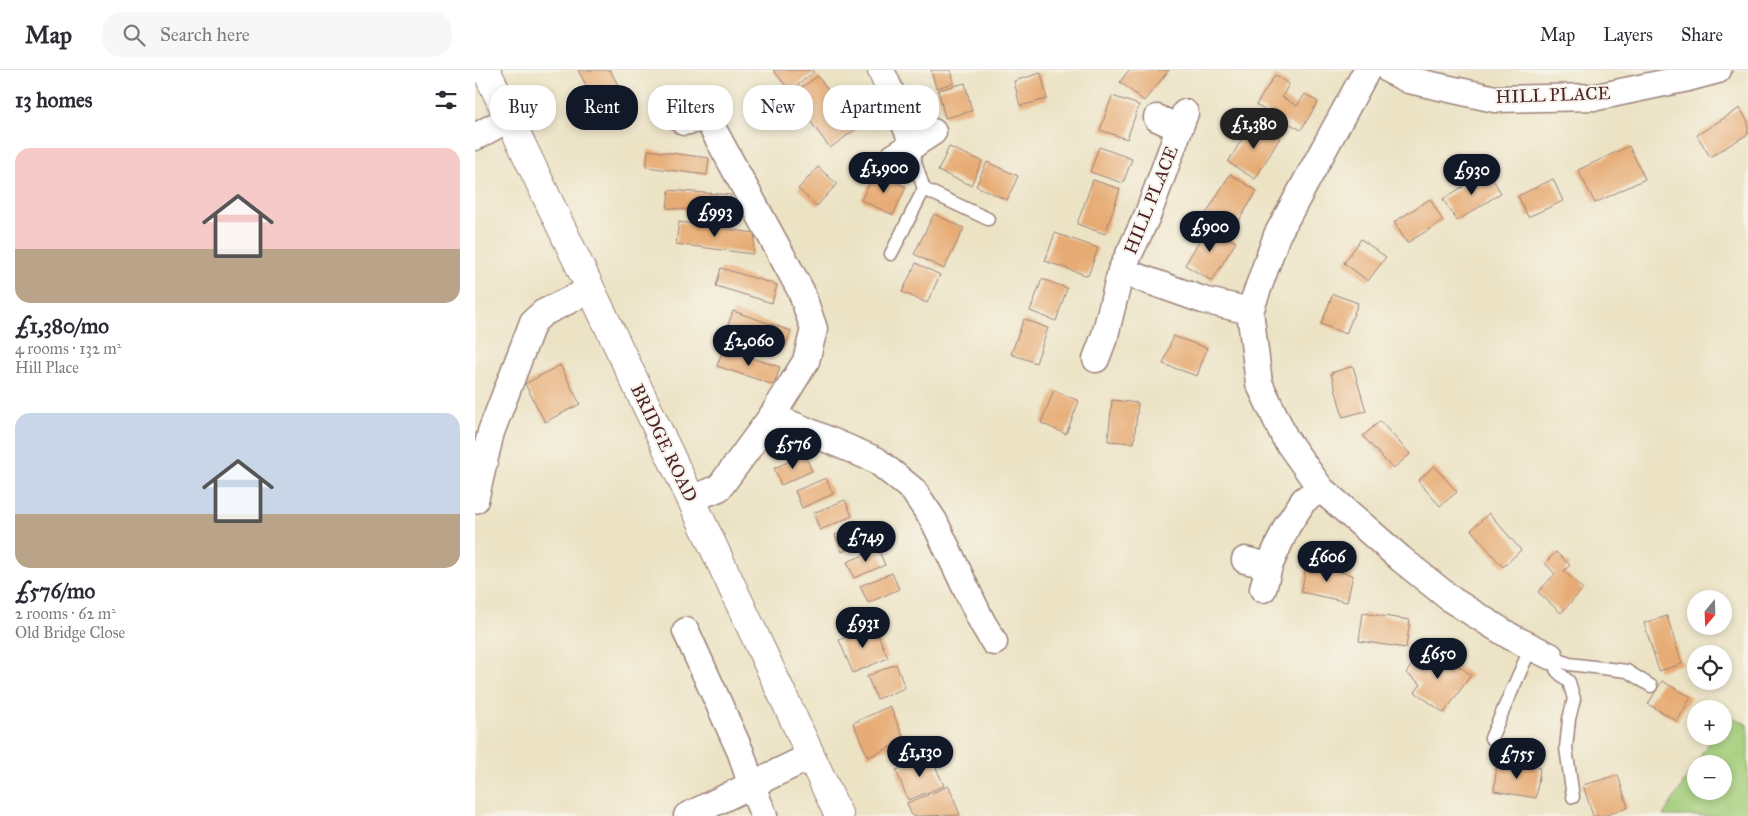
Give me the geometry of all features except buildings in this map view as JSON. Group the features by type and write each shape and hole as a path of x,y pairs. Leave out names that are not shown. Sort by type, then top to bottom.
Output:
{"main road":[{"name":"BRIDGE ROAD","path":"486,70 493,85"},
{"name":"BRIDGE ROAD","path":"513,130 691,500 839,816"}],"street":[{"path":"881,70 914,145"},
{"path":"1367,70 1277,235 1250,311 1259,383 1285,438 1321,489 1453,600 1524,649"},
{"name":"HILL PLACE","path":"1389,70 1409,80 1495,99 1597,97 1718,70"},
{"name":"HILL PLACE","path":"1096,359 1114,338 1121,271 1148,214 1174,120"},
{"path":"475,137 490,129"},
{"path":"691,500 719,488 772,416 806,361 813,329 807,285 714,130"},
{"name":"HILL PLACE","path":"1121,271 1203,300 1250,311"},
{"path":"475,500 491,432 533,322 543,313 590,290"},
{"path":"772,416 876,460 913,490 934,521 980,632"},
{"path":"1259,572 1304,500 1321,489"},
{"path":"686,631 741,753 764,816"},
{"path":"687,816 811,756"}],"lane":[{"path":"891,254 924,189 915,162 914,145"},
{"path":"924,189 988,219"},
{"path":"1524,649 1569,664 1627,671 1651,686"},
{"path":"1491,738 1524,649"},
{"path":"1524,649 1557,671 1569,682 1574,698 1569,719 1567,748 1573,797"}],"green space":[{"path":"1732,717 1748,725 1748,816 1663,816 1687,778 1687,800 1732,800 1732,755 1701,755 1707,745 1732,745"}]}
